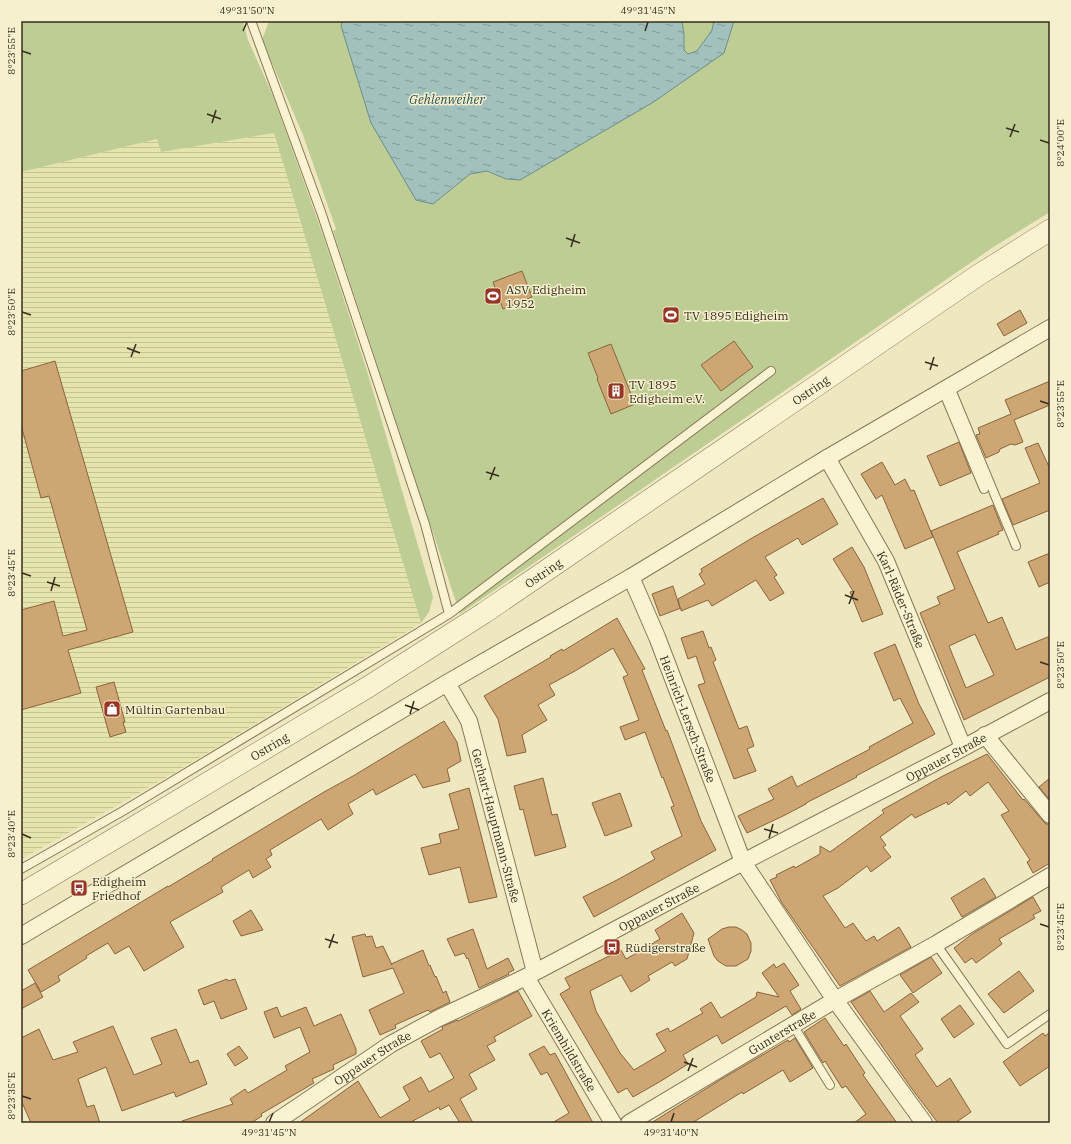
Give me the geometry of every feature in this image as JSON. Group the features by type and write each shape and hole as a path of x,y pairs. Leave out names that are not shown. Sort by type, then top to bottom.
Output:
{"street":[{"name":"Ostring","path":"21,894 368,687 484,613 977,276 1050,230"},
{"path":"21,936 447,683 631,577 827,458 1050,328"},
{"name":"Karl-Räder-Straße","path":"827,458 886,561 963,747"},
{"name":"Heinrich-Lersch-Straße","path":"631,577 657,637 743,862"},
{"name":"Gerhart-Hauptmann-Straße","path":"447,683 469,721 531,974"},
{"name":"Oppauer Straße","path":"274,1123 391,1044 439,1018 531,974 1050,701"},
{"path":"985,735 1050,815"},
{"path":"743,862 835,1000 924,1123"},
{"name":"Gunterstraße","path":"629,1123 835,1000 936,944 1050,876"},
{"name":"Kriemhildstraße","path":"531,974 613,1123"}],"lane":[{"path":"260,21 252,24 321,212 346,286 425,524 448,614"},
{"path":"21,869 123,811 448,614 771,371"},
{"path":"946,389 984,490"},
{"path":"946,389 1016,546"},
{"path":"936,944 1007,1044 1050,1014"},
{"path":"793,1025 830,1084"}],"green space":[{"path":"21,21 243,21 248,40 273,96 324,238 368,374 433,597 429,612 421,623 274,133 161,152 157,139 21,172"},
{"name":"TV 1895 Edigheim","path":"269,21 342,21 341,26 371,123 433,204 470,174 487,171 506,179 724,53 734,21 1050,21 1050,212 992,248 460,614 333,231 336,229 303,135 262,40"},
{"path":"682,21 714,21 712,30 697,51 688,54 684,51"},
{"path":"274,133 421,623 176,772 22,859 21,172 157,139 161,152"}],"water":[{"name":"Gehlenweiher","path":"342,21 682,21 684,50 688,54 697,51 712,30 714,21 734,21 724,53 652,103 520,180 506,179 487,171 470,174 433,204 416,200 371,123 341,26"}],"building":[{"path":"522,271 532,297 503,309 493,282"},
{"path":"1020,310 1027,323 1004,336 997,324"},
{"path":"734,341 753,367 721,391 701,365"},
{"path":"611,344 635,404 611,414 588,353"},
{"path":"55,361 133,632 68,650 81,693 21,710 21,610 54,601 63,636 87,630 49,496 41,498 21,425 21,371"},
{"path":"1050,381 1050,405 1014,420 1023,442 1015,445 1011,444 986,458 976,435 980,434 978,428 1011,414 1005,400"},
{"path":"959,442 971,473 940,486 927,456"},
{"path":"1038,443 1050,469 1050,510 1013,525 1002,499 1040,483 1025,448"},
{"path":"882,462 895,485 905,479 911,491 914,490 933,537 905,549 882,495 876,499 861,474"},
{"path":"823,498 838,524 802,545 798,538 765,557 777,575 774,577 784,593 770,601 756,580 712,606 708,600 681,611 681,608 660,616 652,594 673,586 680,608 678,599 705,584 699,574 702,572 701,569"},
{"path":"993,505 1003,530 998,532 999,534 957,552 988,623 1002,617 1016,650 1050,636 1050,677 964,720 920,613 940,604 937,597 955,589 931,531","holes":["975,634 994,675 966,688 949,646"]},
{"path":"852,547 864,567 883,614 862,622 850,592 853,591 833,559"},
{"path":"1050,553 1050,582 1039,587 1028,562"},
{"path":"617,618 645,669 642,670 666,731 667,730 701,821 716,850 594,917 583,897 655,859 651,852 682,836 671,807 674,806 645,732 625,740 620,727 639,720 623,677 628,675 613,648 549,685 555,695 538,705 547,720 522,735 526,752 507,756 498,719 484,696"},
{"path":"703,631 709,648 711,647 716,660 713,662 739,729 747,726 754,746 747,749 756,771 734,779 698,685 705,683 696,656 688,659 681,638"},
{"path":"895,644 919,704 935,734 806,804 747,833 738,816 774,799 768,789 792,776 797,787 870,749 869,747 913,723 900,698 894,701 874,653"},
{"name":"Mültin Gartenbau","path":"114,682 125,722 123,722 126,732 110,737 96,687"},
{"path":"444,721 457,742 461,761 447,769 450,781 423,788 415,774 376,795 373,789 348,804 353,814 328,830 321,819 270,850 272,855 266,859 271,867 253,878 249,870 221,887 223,892 170,922 184,947 144,971 129,946 115,954 108,943 86,956 87,958 58,976 60,981 41,992 28,970"},
{"path":"987,754 1023,800 1024,799 1046,824 1050,824 1050,863 1033,873 1027,862 1030,860 1001,815 1009,811 988,782 970,796 966,791 948,805 947,802 915,818 912,814 880,837 886,845 883,847 891,857 871,872 867,866 838,888 823,896 845,928 853,923 866,941 874,936 877,941 899,927 911,947 840,986 782,903 770,880 777,877 776,875 794,866 795,868 820,854 820,846 830,852 884,813 882,810 941,777"},
{"path":"543,778 552,815 557,814 566,847 535,856 523,809 520,810 514,786"},
{"path":"1050,778 1050,800 1039,787"},
{"path":"469,788 497,897 469,903 460,867 429,875 421,848 441,843 439,834 459,829 449,794"},
{"path":"620,793 632,826 605,836 592,803"},
{"path":"984,878 996,897 962,917 951,898"},
{"path":"1033,897 1041,911 1033,915 1035,918 999,939 1002,944 976,963 972,958 965,963 954,948 972,934"},
{"path":"251,910 263,930 241,936 233,921"},
{"path":"682,913 694,933 687,959 675,966 672,962 648,976 650,980 631,992 621,975 590,991 596,1011 620,1053 634,1070 666,1051 656,1034 668,1028 670,1032 703,1013 700,1009 711,1002 721,1018 756,997 757,992 779,997 762,973 774,964 776,968 784,963 799,985 790,991 801,1009 792,1015 786,1006 722,1044 717,1035 683,1055 688,1064 661,1081 633,1097 627,1088 618,1093 560,994 570,988 565,978 621,950 626,959 635,954 660,939 655,930"},
{"path":"736,927 742,930 747,934 751,943 751,951 748,959 736,966 726,966 718,961 714,956 708,939 722,929"},
{"path":"473,929 487,969 508,958 514,970 508,973 509,974 479,988 468,958 467,959 464,953 455,956 447,939"},
{"path":"365,934 366,937 372,936 376,948 383,946 391,964 423,950 429,966 430,965 435,977 436,976 443,993 446,991 450,1002 430,1012 428,1010 395,1025 396,1028 380,1035 369,1010 404,993 393,968 363,977 352,937"},
{"path":"931,957 942,973 913,993 900,975"},
{"path":"1019,971 1034,991 1004,1013 988,994"},
{"path":"227,979 228,981 235,979 247,1009 221,1019 214,1001 204,1005 198,990"},
{"path":"35,983 43,997 21,1009 21,991"},
{"path":"518,991 532,1016 494,1037 496,1041 487,1046 495,1060 469,1074 477,1089 460,1099 473,1123 460,1123 449,1105 440,1110 439,1107 409,1123 299,1123 358,1081 380,1118 410,1100 403,1087 421,1077 429,1092 454,1078 440,1053 430,1058 421,1041 443,1029 443,1026 458,1021"},
{"path":"870,991 884,1012 911,993 919,1002 900,1016 923,1049 915,1055 937,1087 950,1078 971,1112 955,1123 938,1123 912,1089 851,1002"},
{"path":"960,1005 974,1024 954,1038 941,1019"},
{"path":"277,1007 281,1017 306,1007 314,1026 341,1014 356,1049 356,1054 333,1065 334,1069 312,1079 314,1083 261,1114 262,1116 251,1123 183,1123 182,1121 233,1104 230,1099 245,1089 248,1093 287,1070 285,1066 310,1052 300,1027 274,1038 264,1012"},
{"path":"825,1018 844,1046 846,1044 865,1073 863,1075 897,1123 854,1123 866,1114 846,1086 842,1088 825,1061 823,1063 804,1032"},
{"path":"113,1026 134,1075 162,1064 151,1038 176,1029 190,1063 198,1060 207,1084 176,1097 174,1092 122,1111 106,1067 78,1079 87,1107 94,1105 100,1123 31,1123 21,1100 21,1038 39,1029 53,1060 78,1052 73,1042"},
{"path":"1050,1032 1050,1066 1020,1086 1003,1062 1043,1033 1045,1036"},
{"path":"795,1038 813,1068 790,1082 783,1070 743,1094 742,1092 692,1123 651,1123 720,1080 788,1040 789,1042"},
{"path":"239,1046 248,1058 235,1066 227,1054"},
{"path":"544,1046 550,1055 555,1053 593,1123 552,1123 569,1113 547,1072 541,1075 529,1054"}],"place":[{"name":"ASV Edigheim 1952","path":"493,296"},
{"name":"TV 1895 Edigheim","path":"671,315"},
{"name":"TV 1895 Edigheim e.V.","path":"616,391"},
{"name":"Mültin Gartenbau","path":"112,709"},
{"name":"Edigheim Friedhof","path":"79,888"},
{"name":"Rüdigerstraße","path":"612,947"}]}
